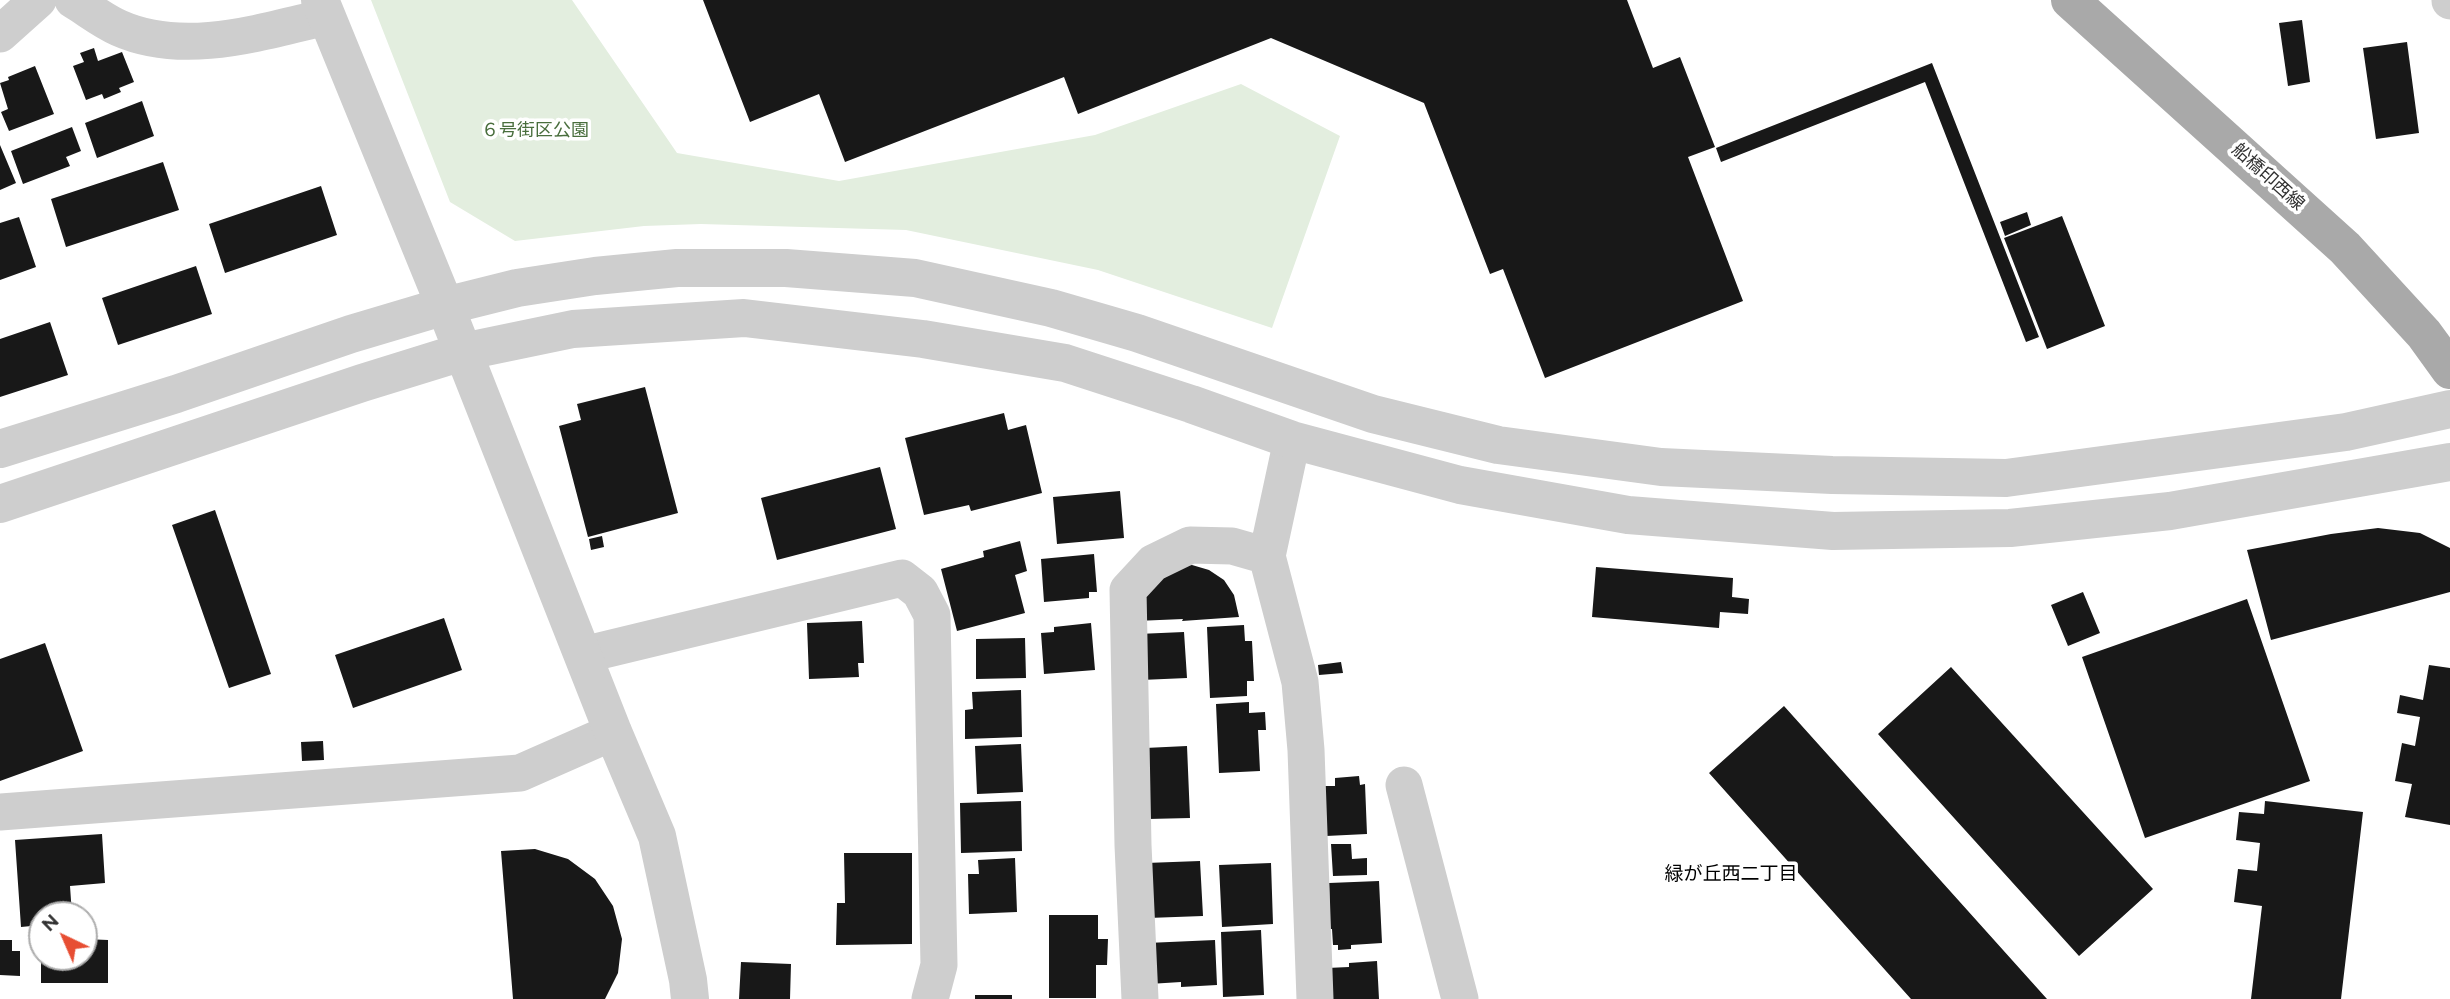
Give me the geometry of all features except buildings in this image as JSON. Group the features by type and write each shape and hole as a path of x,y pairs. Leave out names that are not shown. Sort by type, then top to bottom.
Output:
{"main road":[{"name":"船橋印西線","path":"2070,0 2346,248 2424,334 2450,370"}],"street":[{"path":"0,34 38,0"},
{"path":"73,0 120,28 154,38 197,41 251,34 323,9 657,836 690,999"},
{"path":"0,449 176,394 351,334 445,306 517,288 595,276 677,268 786,268 915,278 1076,315 1137,333 1373,414 1498,445 1675,468 1832,475 2006,478 2346,432 2450,409"},
{"path":"0,504 462,352 573,329 744,318 923,339 1065,363 1292,440 1460,485 1628,515 1833,531 2010,528 2170,511 2450,462"},
{"path":"1292,440 1267,555 1300,682 1306,750 1315,999"},
{"path":"1140,999 1133,845 1128,590 1153,564 1190,545 1232,546 1267,555"},
{"path":"583,655 902,578 920,592 932,615 939,965 930,999"},
{"path":"0,812 520,773 613,732"},
{"path":"1404,785 1460,999"}],"green space":[{"name":"６号街区公園","path":"371,0 572,0 677,153 839,181 1095,135 1241,84 1340,136 1272,328 1098,270 906,230 701,224 644,226 515,241 450,202"}],"district":[{"name":"緑が丘西二丁目","path":"1731,874"}]}
